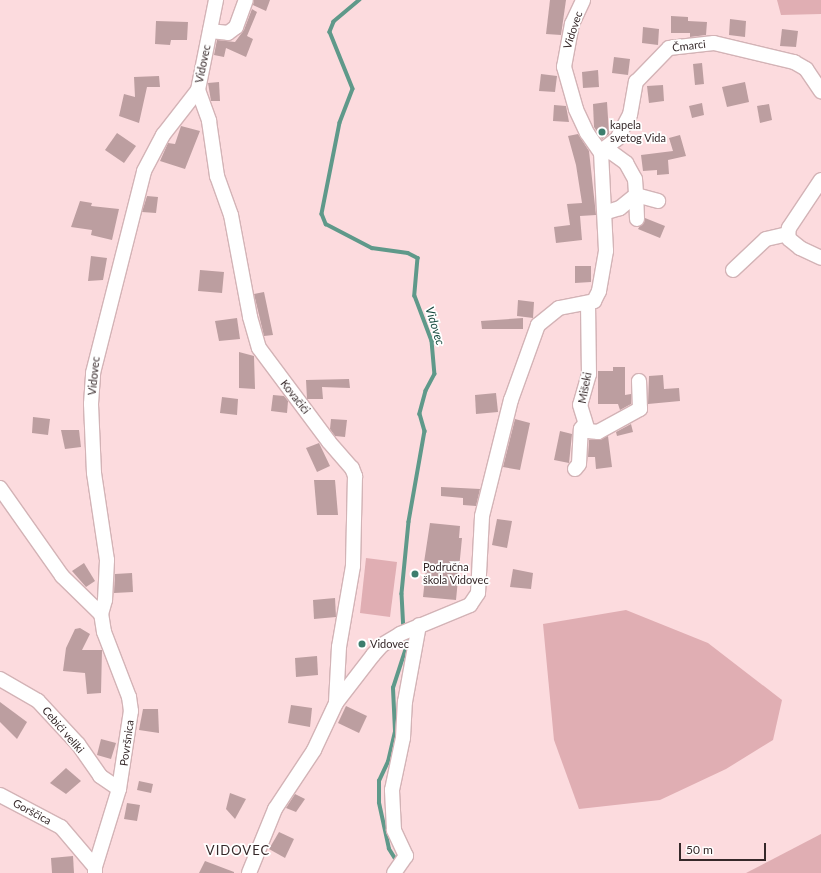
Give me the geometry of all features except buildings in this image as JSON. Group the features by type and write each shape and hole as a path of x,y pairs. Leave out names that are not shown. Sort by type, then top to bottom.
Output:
{"street":[{"name":"Vidovec","path":"101,614 106,595 106,560 94,473 91,404 98,343 144,171 163,135 198,90 216,0"},
{"path":"210,31 228,33 236,27 246,0"},
{"name":"Vidovec","path":"583,0 571,31 564,67 576,109 587,133 601,152"},
{"name":"Čmarci","path":"601,152 617,139 630,115 636,82 669,48 714,43 794,62 806,69 821,91"},
{"name":"Kovačići","path":"198,90 209,121 217,176 231,215 250,317 259,348 329,442 352,468 355,476 353,566 338,647 336,702"},
{"path":"249,873 275,809 314,750 336,702 382,645 409,630 458,613 470,605 478,593 482,516 511,400 538,325 559,308 594,301 599,291 606,251 607,212 601,152 611,152 626,163 635,179 637,219"},
{"path":"821,180 789,228 788,234 789,239 800,248 821,258"},
{"path":"636,195 658,201"},
{"path":"607,212 620,208 636,195"},
{"path":"733,270 766,240 788,234"},
{"name":"Mišeki","path":"584,426 580,405 589,374 588,303"},
{"path":"575,469 579,464 581,429 584,426 588,431 598,432 636,414 642,405 639,381"},
{"path":"0,488 62,576 101,614"},
{"name":"Površnica","path":"95,870 120,789 131,712 129,697 104,632 101,614"},
{"path":"398,868 406,856 394,830 392,790 403,738 409,630"},
{"name":"Cebići veliki","path":"0,679 38,701 78,744 100,776 120,789"},
{"name":"Gorščica","path":"0,795 61,827 95,870"}],"shaded area":[{"path":"777,0 821,0 821,14 781,15"},
{"path":"366,558 397,562 390,617 360,613"},
{"path":"626,610 708,643 782,700 773,740 726,769 660,800 579,809 554,740 543,624"},
{"path":"821,834 821,873 746,873"}],"waterway":[{"name":"Vidovec","path":"360,0 334,22 330,32 353,89 340,123 322,214 326,224 372,248 408,253 418,258 415,296 432,341 435,374 426,391 420,414 425,431 409,522 402,594 404,629"},
{"name":"Vidovec","path":"397,862 389,849 379,803 379,781 388,762 395,731 393,688 407,645 405,635"}],"place":[{"name":"kapela svetog Vida","path":"602,132"},
{"name":"Područna škola Vidovec","path":"415,574"},
{"name":"Vidovec","path":"362,644"}],"district":[{"name":"VIDOVEC","path":"238,850"}]}
